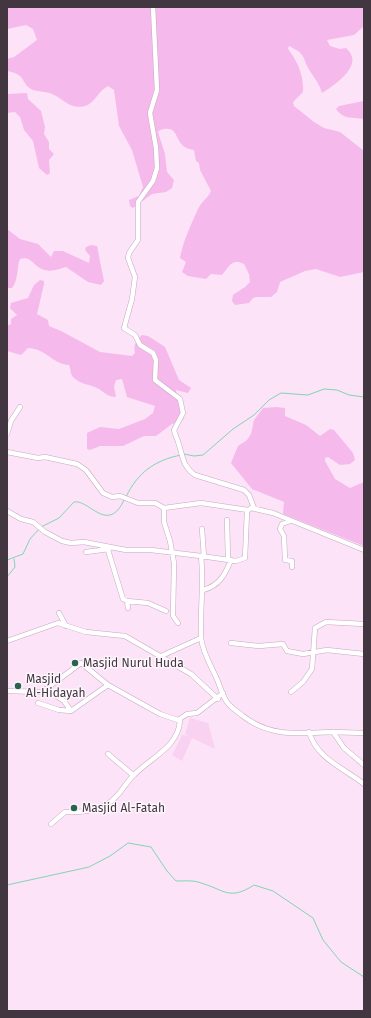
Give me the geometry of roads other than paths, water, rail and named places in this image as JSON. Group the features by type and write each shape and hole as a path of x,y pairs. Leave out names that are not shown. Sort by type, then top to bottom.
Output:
{"street":[{"path":"7,511 17,517 37,525 41,529 62,541 126,550 172,552 241,561 247,556 246,526 251,509 248,495 244,490 195,475 188,470 183,461 174,430 183,413 180,399 155,380 156,360 153,353 140,345 135,335 124,329 131,301 134,275 128,258 129,253 138,240 138,202 153,180 157,168 156,148 150,113 157,90 153,7"},
{"path":"7,434 12,420 20,407"},
{"path":"7,452 38,458 46,457 77,464 86,470 103,493 112,496 124,497 130,501 138,503 155,503 164,508 201,503 273,513 364,550"},
{"path":"164,508 164,522 172,552 174,586 173,616 178,624"},
{"path":"203,590 211,588 218,583 230,560 227,520"},
{"path":"290,521 282,524 280,529 284,536 285,560 292,561 292,567"},
{"path":"202,529 202,638 207,662 228,704 258,726 284,734 298,735 309,732 364,733"},
{"path":"86,552 110,548"},
{"path":"110,548 122,596 127,601 128,608"},
{"path":"127,601 148,603 166,611"},
{"path":"59,613 66,626"},
{"path":"291,692 303,682 312,669 314,631 317,627 326,622 364,624"},
{"path":"7,641 55,624 86,632 130,638 159,657 191,674 218,699"},
{"path":"159,657 202,638"},
{"path":"231,643 259,646 284,644 288,652 303,654 327,650 364,654"},
{"path":"7,691 36,693 46,689 81,663 108,685 160,714 180,720"},
{"path":"38,703 59,710 71,711 108,685"},
{"path":"46,689 64,701 71,711"},
{"path":"50,824 65,812 77,813 95,810 107,804 122,792 133,775 170,745 178,732 180,720 187,714 197,713 218,699 223,693"},
{"path":"309,732 313,742 326,759 335,763 340,770 356,777 364,784"},
{"path":"333,732 348,752 364,764"},
{"path":"108,754 133,775"}],"waterway":[{"path":"184,454 194,456 203,455 233,429 254,415 269,400 281,393 308,395 324,389 337,390 349,395 364,397"},
{"path":"126,497 141,474 163,460 181,455"},
{"path":"41,527 59,518 74,502 80,502 99,513 112,515 118,510 124,500"},
{"path":"7,560 23,554 30,539 39,529"},
{"path":"7,577 15,567 14,559"},
{"path":"7,885 89,867 110,856 128,843 151,847 167,871 176,881 198,882 227,893 246,890 254,885 273,891 313,918 323,940 341,962 364,977"}],"place":[{"name":"Masjid Nurul Huda","path":"75,663"},
{"name":"Masjid Al-Hidayah","path":"18,686"},
{"name":"Masjid Al-Fatah","path":"74,808"}]}
